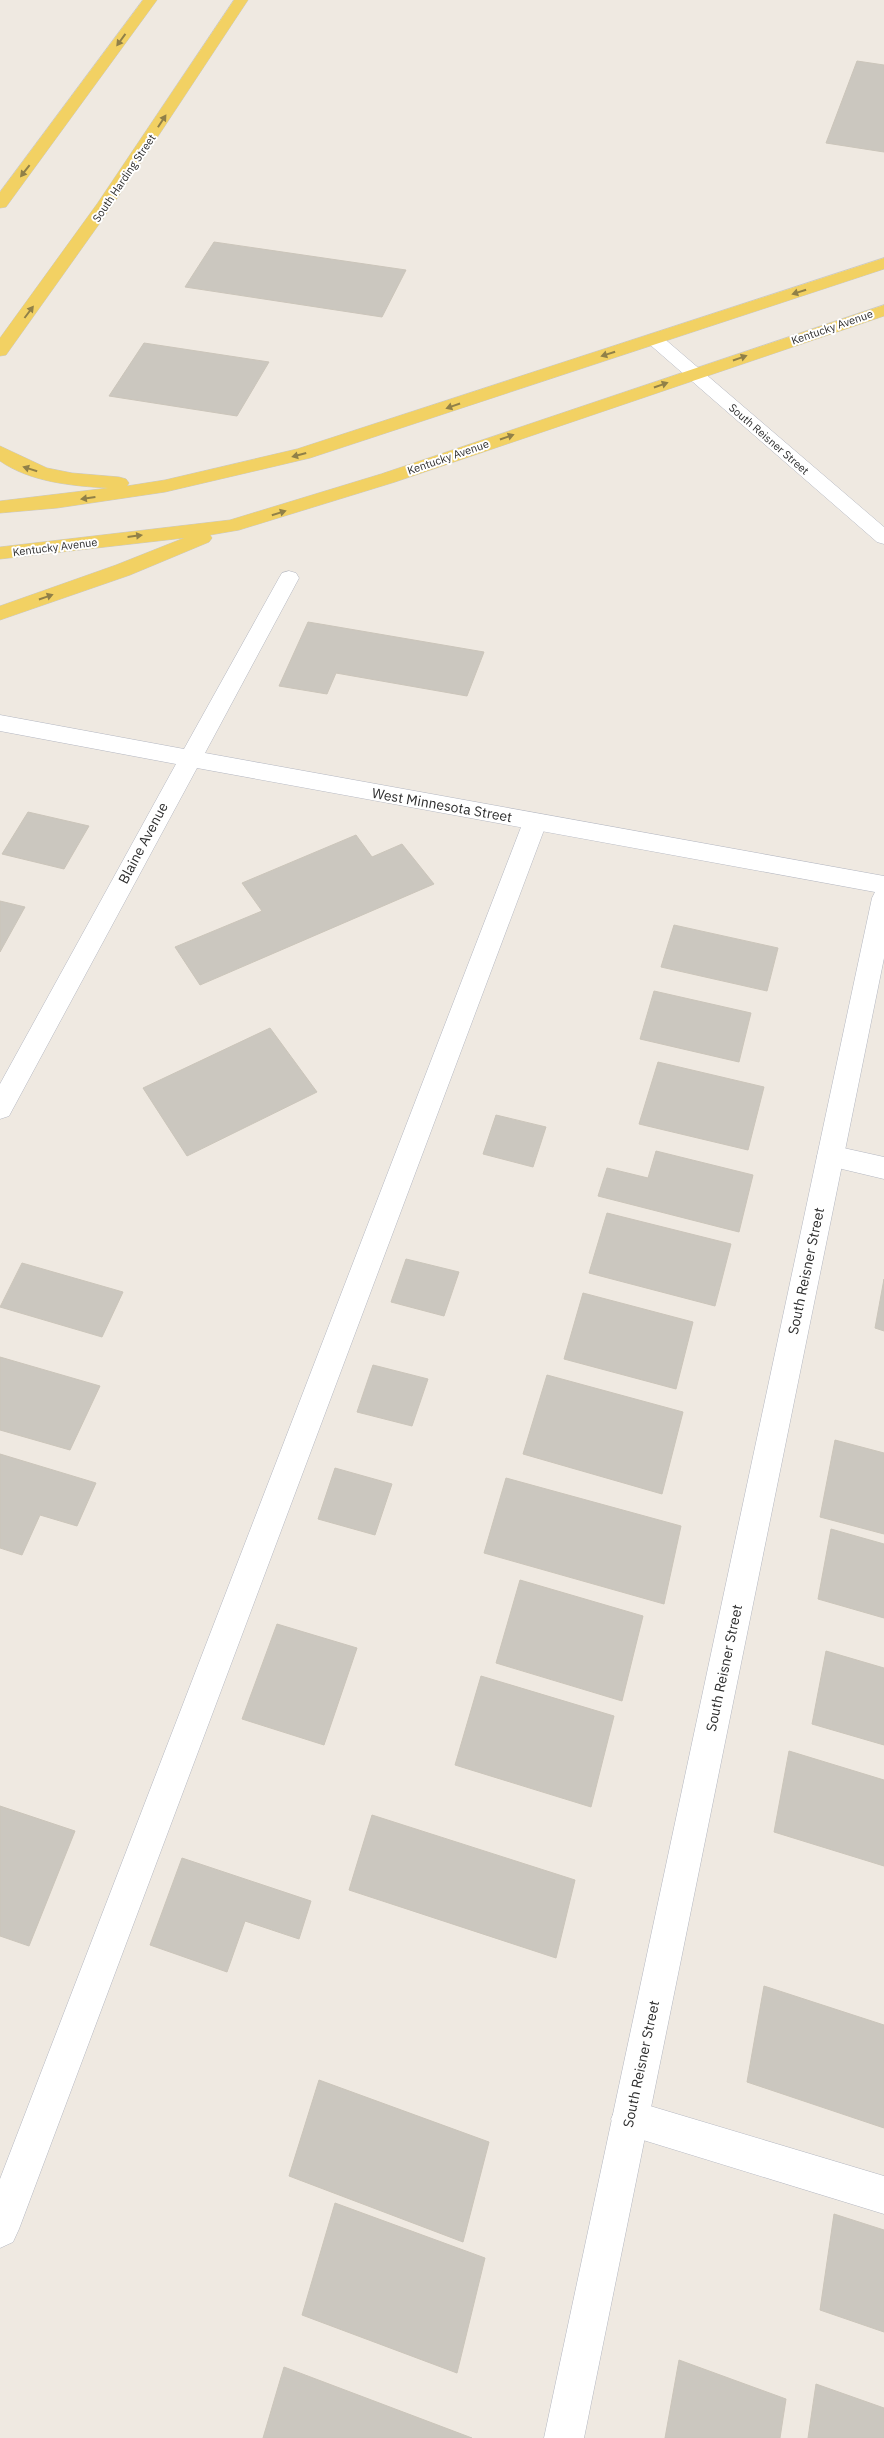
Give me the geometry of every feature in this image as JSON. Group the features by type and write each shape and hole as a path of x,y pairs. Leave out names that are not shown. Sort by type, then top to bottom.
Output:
{"main road":[{"path":"0,203 150,0"},
{"name":"South Harding Street","path":"0,351 104,206 241,0"},
{"path":"0,507 57,502 165,486 247,468 353,439 884,263"},
{"name":"Kentucky Avenue","path":"0,554 232,526 388,478 884,310"},
{"path":"0,452 16,464 63,477 99,482 165,486"},
{"path":"0,614 123,570 232,526"}],"street":[{"name":"South Reisner Street","path":"654,339 884,538"},
{"name":"Blaine Avenue","path":"0,1108 189,758 289,578"},
{"name":"West Minnesota Street","path":"0,722 884,885"},
{"path":"0,2229 535,822"},
{"name":"South Reisner Street","path":"564,2438 884,898"},
{"path":"830,1156 884,1168"},
{"path":"630,2119 884,2195"}],"building":[{"path":"857,61 884,65 884,152 826,143"},
{"path":"214,242 406,270 382,317 185,287"},
{"path":"144,343 269,362 237,416 109,396"},
{"path":"308,622 484,652 467,696 336,673 327,694 279,686"},
{"path":"28,812 89,826 64,869 2,854"},
{"path":"356,835 372,857 402,844 434,884 200,985 175,947 262,911 242,883"},
{"path":"0,901 25,907 0,952"},
{"path":"674,925 778,948 767,991 661,967"},
{"path":"654,991 751,1013 739,1062 640,1039"},
{"path":"270,1028 317,1092 187,1156 143,1088"},
{"path":"658,1062 764,1087 748,1150 639,1124"},
{"path":"496,1115 546,1127 533,1167 483,1154"},
{"path":"656,1151 753,1175 739,1232 598,1196 607,1168 648,1178"},
{"path":"607,1213 731,1244 715,1306 589,1273"},
{"path":"406,1259 459,1272 444,1316 391,1302"},
{"path":"22,1263 123,1292 102,1337 0,1307"},
{"path":"884,1279 884,1331 875,1328"},
{"path":"583,1293 693,1322 676,1389 564,1359"},
{"path":"0,1357 100,1386 70,1450 0,1430"},
{"path":"373,1365 428,1379 412,1426 357,1412"},
{"path":"547,1375 683,1412 662,1494 523,1454"},
{"path":"835,1440 884,1453 884,1534 820,1517"},
{"path":"0,1454 96,1483 77,1526 40,1515 22,1555 0,1548"},
{"path":"335,1468 392,1484 375,1535 318,1519"},
{"path":"506,1478 681,1526 664,1604 484,1553"},
{"path":"831,1529 884,1544 884,1618 818,1599"},
{"path":"520,1580 643,1616 622,1701 496,1663"},
{"path":"277,1624 357,1648 324,1745 242,1719"},
{"path":"826,1651 884,1668 884,1745 812,1724"},
{"path":"481,1676 614,1716 591,1807 455,1765"},
{"path":"789,1751 884,1780 884,1866 774,1832"},
{"path":"0,1806 75,1831 29,1946 0,1936"},
{"path":"372,1815 575,1880 556,1958 349,1890"},
{"path":"182,1858 311,1901 299,1939 245,1921 227,1972 150,1945"},
{"path":"764,1986 884,2025 884,2128 747,2082"},
{"path":"319,2080 489,2142 463,2242 289,2176"},
{"path":"335,2203 485,2258 457,2373 302,2315"},
{"path":"834,2214 884,2230 884,2332 820,2310"},
{"path":"679,2360 786,2399 780,2438 665,2438"},
{"path":"284,2367 472,2438 263,2438"},
{"path":"816,2384 884,2408 884,2438 808,2438"}]}
